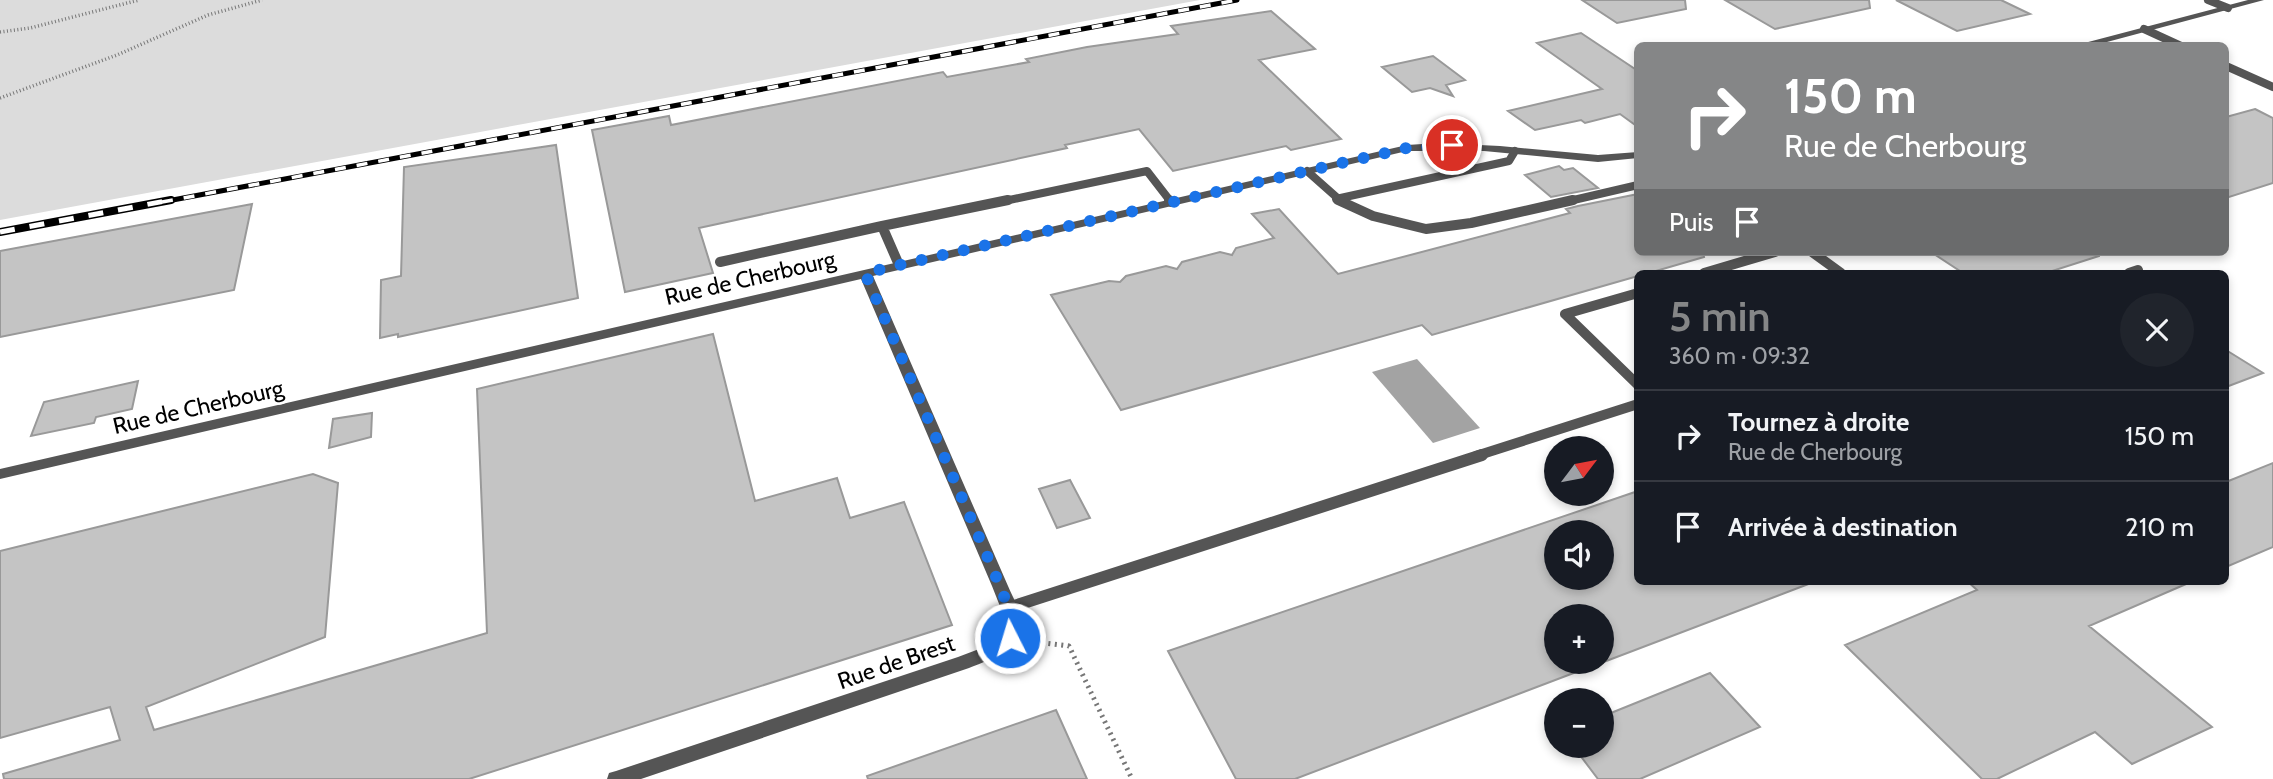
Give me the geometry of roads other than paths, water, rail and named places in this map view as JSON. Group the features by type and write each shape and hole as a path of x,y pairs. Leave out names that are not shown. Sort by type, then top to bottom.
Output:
{"street":[{"path":"2094,42 2259,0"},
{"name":"Rue de Cherbourg","path":"0,474 1407,148 1452,145 1587,158 1634,156"},
{"path":"865,273 1008,608"},
{"name":"Rue de Brest","path":"616,779 993,651 1010,638 1013,620 1008,608"}],"lane":[{"path":"2208,0 2228,8"},
{"path":"2144,29 2172,42"},
{"path":"2229,67 2273,87"},
{"path":"1336,199 1509,161 1515,151"},
{"path":"720,261 1147,171 1171,202"},
{"path":"1307,171 1336,199 1373,216 1426,229 1471,223 1634,186"},
{"path":"881,226 899,265"},
{"path":"1714,270 1761,256"},
{"path":"1818,256 1837,270"},
{"path":"1634,294 1565,314 1634,380"},
{"path":"1008,608 1634,405"}],"railway":[{"path":"162,202 1237,0"},
{"path":"0,232 171,200"}]}
